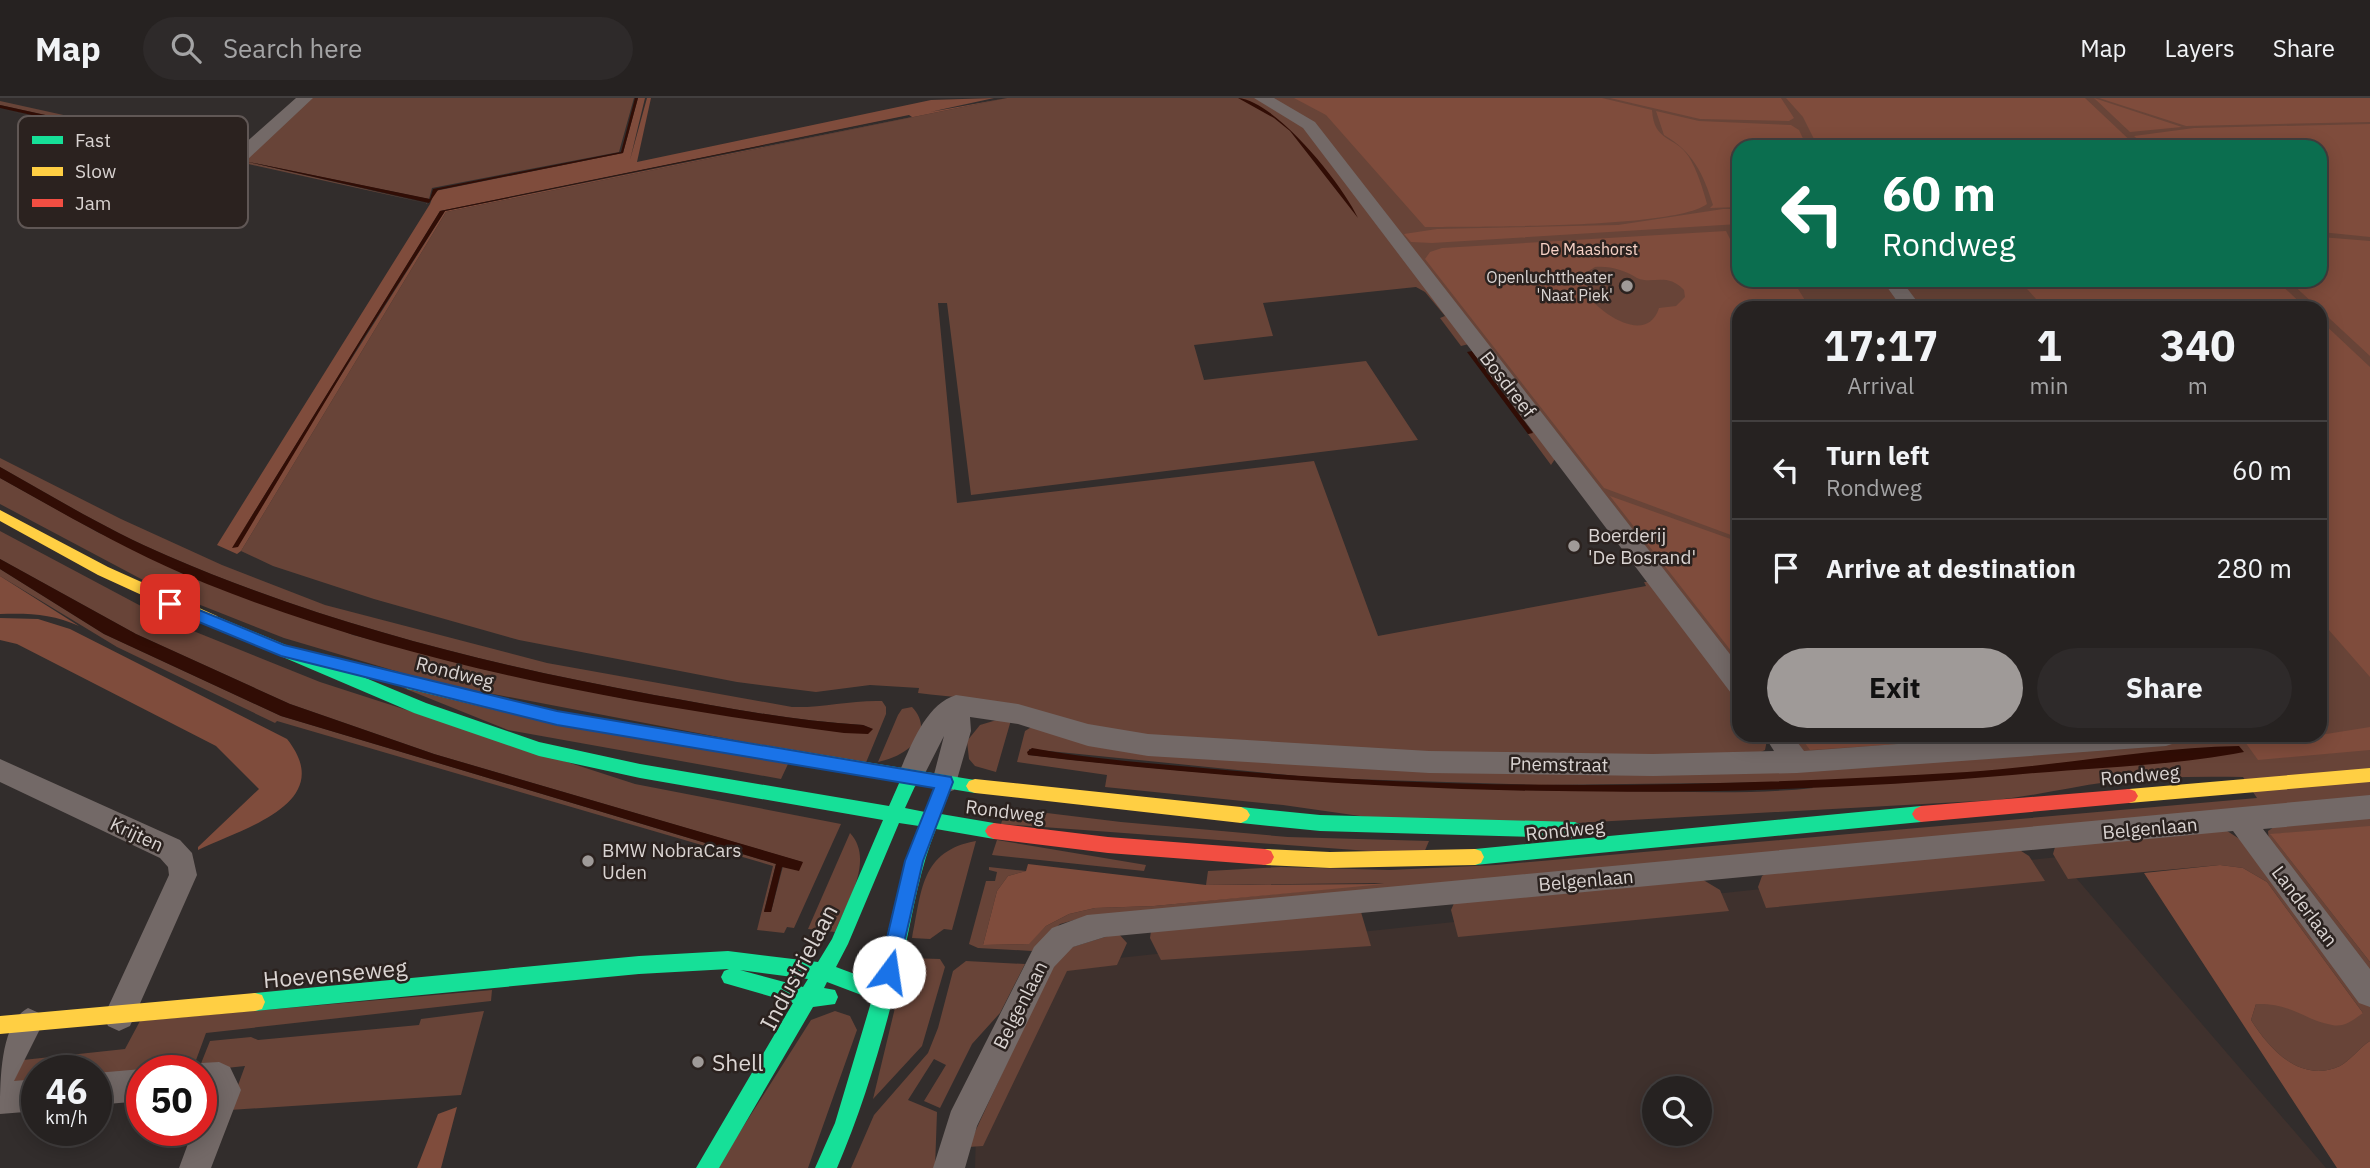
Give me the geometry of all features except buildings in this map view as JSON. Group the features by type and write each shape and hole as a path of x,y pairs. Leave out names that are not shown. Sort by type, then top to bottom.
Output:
{"main road":[{"name":"Rondweg","path":"0,515 148,594 397,701 509,740 605,763 929,821 1172,852 1297,862 1415,861 1521,856 1595,849 1663,837 2370,775"},
{"name":"Rondweg","path":"281,650 557,718 944,782 1111,804 1320,823 1589,831 1663,837"},
{"name":"Industrielaan","path":"707,1168 825,972 848,925 910,777"},
{"path":"826,1168 845,1124 883,994 914,861 944,782"},
{"name":"Hoevenseweg","path":"14,1024 728,960 825,972 883,994"},
{"name":"Hoevenseweg","path":"674,963 809,998 883,994"}],"street":[{"path":"248,151 306,98"},
{"name":"Bosdreef","path":"1262,98 1308,125 1732,676"},
{"path":"910,777 936,725 956,705"},
{"path":"944,782 958,732 956,705"},
{"name":"Pnemstraat","path":"956,705 1018,714 1088,734 1148,745 1495,763 1653,765 1797,762 2070,742"},
{"path":"1782,742 1797,762"},
{"name":"Krijten","path":"4,778 170,849 182,862 183,875 119,1016"},
{"name":"Belgenlaan","path":"948,1168 962,1122 1044,957 1059,940 1078,930 1119,923 2370,807"},
{"name":"Landerlaan","path":"2240,819 2370,993"},
{"path":"0,1076 14,1024"},
{"path":"217,1078 225,1090 217,1111"},
{"path":"0,1098 21,1096"},
{"path":"195,1168 203,1146"}],"shaded area":[{"path":"635,98 638,98 623,153 438,190 429,203 248,162 430,199 433,189 621,152"},
{"path":"1238,98 1271,113 1307,147 1338,186 1358,218 1290,131 1274,118"},
{"path":"0,105 50,116 36,116 0,108"},
{"path":"912,115 445,211 361,342 238,547 232,548 440,211"},
{"path":"1472,351 1533,433 1528,434 1467,352"},
{"path":"0,467 82,514 146,546 227,580 346,622 468,656 592,683 758,713 863,725 873,729 868,734 844,733 682,709 521,678 362,637 207,584 154,561 0,478"},
{"path":"0,559 136,634 290,704 434,754 803,862 799,871 782,867 771,912 764,912 776,864 281,716 104,634 0,569"},
{"path":"2239,746 2244,752 2188,761 2129,766 1889,784 1643,792 1397,786 1274,779 1028,755 1027,752 1032,748 1128,761 1318,777 1410,782 1596,785 1782,781 1967,772 2171,750"},
{"path":"2058,857 2326,1168 975,1168 976,1131 1063,964"}],"green space":[{"path":"308,98 634,98 619,152 432,188 429,199 248,162 248,147"},
{"path":"638,98 645,98 630,160 647,98 651,98 637,162 931,100 994,98 930,112 1007,98 446,212 241,551 237,554 217,545 430,204 435,191 623,153","holes":["909,115 912,117 445,211 232,548 440,211"]},
{"name":"De Maashorst","path":"1007,98 2370,98 2370,955 2284,833 2271,835 2370,962 2370,985 2308,904 2269,842 2268,831 2277,825 2266,809 1085,917 1060,924 1032,951 978,948 969,944 986,881 995,881 997,872 989,870 989,867 1026,871 1008,876 997,891 983,945 1028,944 1046,926 1069,914 1095,908 1154,906 1384,883 1206,885 1208,871 1281,867 1390,870 1496,865 2257,798 2243,777 2175,777 2108,782 1996,800 1558,824 1374,818 1283,805 1105,787 1107,775 1017,762 1025,731 1033,726 1100,744 1141,749 1386,764 1550,769 1796,767 1778,742 2327,742 2327,301 1732,301 1732,681 1563,456 1504,387 1557,456 1551,465 1528,434 1533,432 1472,351 1475,351 1469,344 1461,346 1440,318 1445,316 1425,292 1416,287 1263,303 1273,336 1194,345 1204,380 1366,361 1418,440 971,495 947,303 938,303 957,503 1314,461 1378,636 1646,586 1644,582 1651,582 1732,686 1732,742 1767,742 1765,750 1748,758 1450,757 1225,745 1134,736 1005,704 918,693 919,688 870,685 816,692 737,682 519,640 374,599 273,566 241,551 446,212","holes":["1029,749 1318,778 1539,785 1808,782 1813,788 1713,792 1392,785 1102,763 1029,755"]},
{"path":"1294,98 1602,98 1652,110 1661,134 1678,145 1689,157 1707,204 1688,212 1617,222 1425,227 1326,115"},
{"path":"1610,98 1781,98 1794,118 1789,121 1700,119"},
{"path":"1786,98 2085,98 2130,140 1814,140 1803,117"},
{"path":"2094,98 2182,127 2130,132"},
{"path":"2099,98 2370,98 2370,122 2186,126"},
{"path":"0,101 68,116 50,116 0,105"},
{"path":"1656,111 1699,121 1791,125 1799,130 1804,140 1732,140 1732,207 1710,208 1713,205 1696,164 1664,135"},
{"path":"2370,124 2370,237 2327,233 2327,140 2138,140 2134,136 2194,128"},
{"path":"248,162 430,204 248,164"},
{"path":"1732,209 1732,224 1432,243 1411,242 1404,234 1437,229 1618,225"},
{"name":"De Maashorst","path":"1726,231 1732,243 1732,287 1797,287 1806,301 1732,301 1732,535 1604,488 1425,259 1430,252 1442,248","holes":["1595,267 1617,269 1643,280 1672,282 1684,290 1685,297 1676,306 1659,308 1653,319 1644,324 1623,322 1601,309 1586,293 1587,272"]},
{"path":"2327,237 2370,241 2370,356 2327,316 2327,301 2311,301 2296,287 2327,287"},
{"path":"2025,287 2284,287 2298,301 2038,301"},
{"path":"2327,327 2370,367 2370,677 2327,628"},
{"path":"0,458 121,519 222,565 325,605 547,663 792,707 882,701 886,714 865,765 436,683 284,638 160,589 0,504 0,478 99,533 353,635 487,670 626,699 873,729 863,725 758,713 592,683 468,656 346,622 227,580 146,546 82,514 0,467"},
{"path":"1610,496 1732,540 1732,652"},
{"path":"0,531 171,622 320,682 635,784 841,824 794,928 787,927 784,933 757,930 773,866 277,721 275,723 117,647 0,576 0,569 104,634 281,716 776,864 764,911 771,912 783,866 802,862 434,754 290,704 136,634 0,559"},
{"path":"0,576 79,626 41,615 0,614"},
{"path":"0,618 38,619 70,629 287,739 300,761 301,780 293,796 279,810 260,822 198,850 198,847 259,789 216,746 17,644 0,640"},
{"path":"401,687 788,764 781,779 508,730"},
{"path":"912,707 919,717 919,735 907,750 878,762 898,715 902,709"},
{"path":"1000,719 1011,720 996,772 975,766 969,759 967,741 980,725"},
{"path":"2370,727 2370,750 2258,760 2245,742 2327,742 2327,734"},
{"path":"1804,742 1931,742 1810,750"},
{"path":"1006,808 1121,822 1288,837 1429,841 1423,855 1001,824"},
{"path":"2370,826 2370,962 2270,834"},
{"path":"2224,829 2249,845 2370,1003 2370,1041 2340,1066 2312,1071 2288,1061 2267,1042 2251,1020 2256,1004 2275,1003 2304,1013 2363,1013 2267,882 2243,868 2220,865 2068,879 2053,854 2055,847"},
{"path":"850,833 860,856 856,881 846,908 835,932 808,929"},
{"path":"997,840 1146,865 1144,871 992,855"},
{"path":"976,841 952,930 944,929 930,939 912,938 922,889 934,864 958,846"},
{"path":"2018,849 2029,856 2045,881 1766,908 1758,887 1762,876 1768,872"},
{"path":"1028,864 1206,885 1384,884 1154,906 1095,908 1069,914 1046,926 1029,944 983,945 997,891 1008,876 1026,871"},
{"path":"2220,865 2243,868 2267,882 2363,1013 2337,1026 2279,1006 2256,1004 2251,1020 2277,1052 2288,1061 2312,1071 2340,1066 2370,1041 2370,1168 2337,1168 2144,873"},
{"path":"1700,878 1720,890 1729,911 1458,937 1451,910 1455,901"},
{"path":"1361,912 1371,946 1161,960 1150,938 1151,931"},
{"path":"1118,933 1127,943 1117,965 1067,971 983,1146 968,1147 1048,974 1066,949"},
{"path":"907,958 940,959 945,967 922,1046 873,1099"},
{"path":"966,961 1025,964 1000,1013 972,1044 940,1108 924,1101 946,1065 934,1059 908,1100 937,1112 935,1168 851,1168 874,1115 928,1053 938,1028 953,971"},
{"path":"492,990 491,1001 206,1033 198,1055 126,1055 126,1074 112,1077 112,1055 69,1055 125,1049 140,1021"},
{"path":"484,1011 461,1095 229,1110 245,1066 217,1069 217,1055 204,1055 210,1041 251,1037 258,1040 419,1025 421,1019"},
{"path":"835,1011 850,1016 857,1030 808,1168 717,1168 811,1020"},
{"path":"21,1064 21,1086 12,1080"},
{"path":"457,1107 441,1168 417,1168 438,1114"}],"traffic: fast":[{"path":"211,620 420,708 539,749 640,771 994,831"},
{"path":"413,684 557,718 975,786"},
{"path":"707,1168 839,944 910,777"},
{"path":"826,1168 845,1124 871,1037 895,950 914,861 945,782"},
{"path":"1475,857 1921,814"},
{"path":"1241,815 1320,823 1575,830"},
{"path":"255,1002 639,965 728,960 825,972 883,994"},
{"path":"731,977 809,998 828,997"}],"traffic: slow":[{"path":"0,515 103,571 211,620"},
{"path":"2129,796 2370,775"},
{"path":"975,786 1241,815"},
{"path":"1265,857 1330,860 1475,857"},
{"path":"0,1025 255,1002"}],"traffic: jam":[{"path":"1921,814 2129,796"},
{"path":"994,831 1108,845 1265,857"}],"place":[{"name":"Openluchttheater 'Naat Piek'","path":"1627,286"},
{"name":"Boerderij 'De Bosrand'","path":"1574,546"},
{"name":"BMW NobraCars Uden","path":"588,861"},
{"name":"Shell","path":"698,1062"}],"route":[{"path":"170,604 281,650 557,718 944,782 914,861 889,972"}]}
